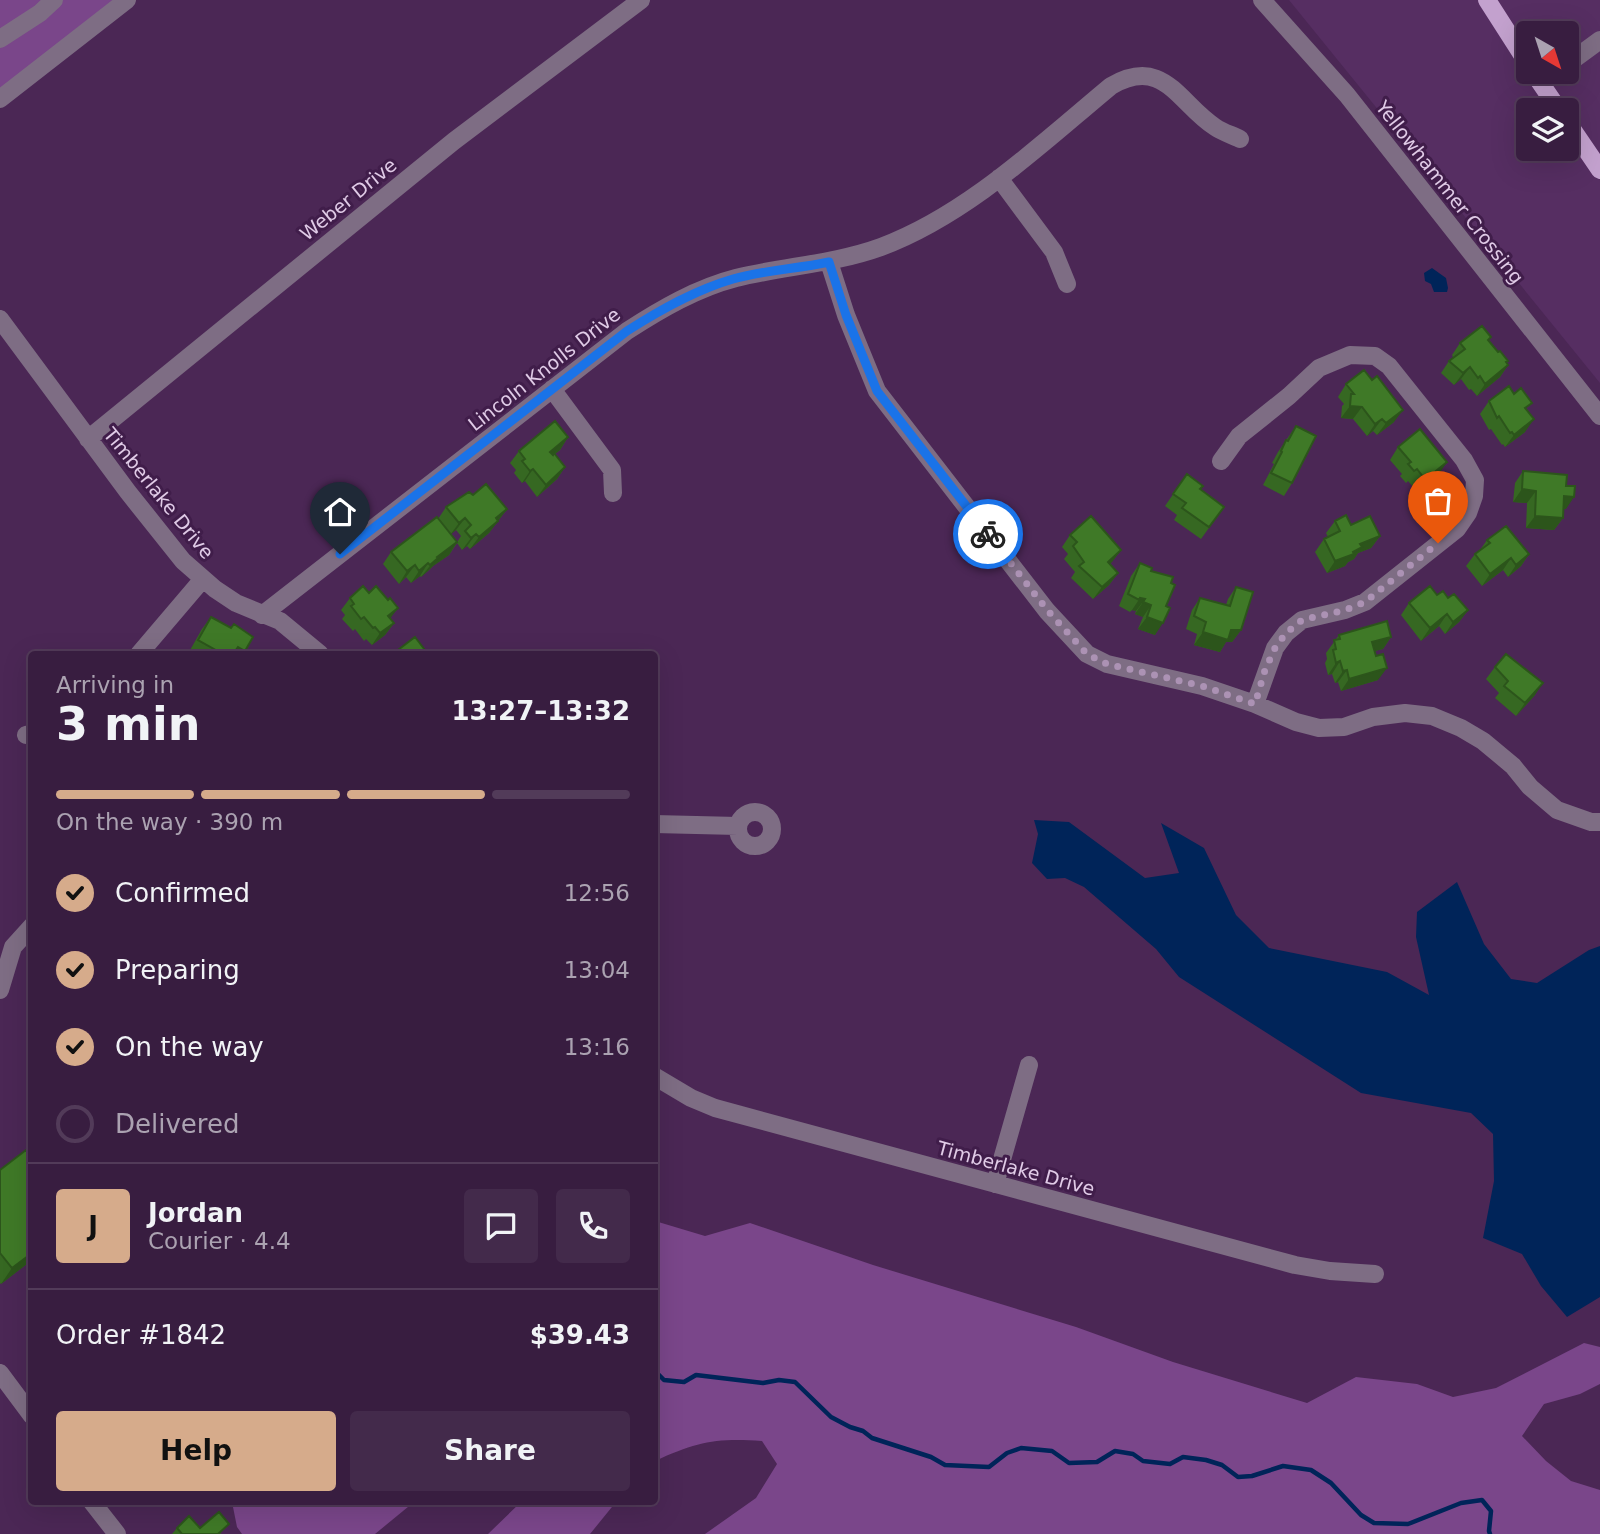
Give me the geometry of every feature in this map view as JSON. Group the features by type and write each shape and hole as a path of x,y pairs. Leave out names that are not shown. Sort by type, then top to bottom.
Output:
{"main road":[{"path":"1487,0 1516,45"},
{"path":"1579,139 1600,170"}],"street":[{"path":"0,39 40,13 54,0"},
{"path":"0,99 127,0"},
{"name":"Weber Drive","path":"88,439 454,141 641,0"},
{"name":"Yellowhammer Crossing","path":"1262,0 1347,95 1600,416"},
{"path":"1579,55 1600,40"},
{"name":"Lincoln Knolls Drive","path":"262,615 627,331 660,310 696,292 733,279 829,262 906,236 957,207 999,178 1123,79 1156,78 1176,89 1214,127 1240,139"},
{"path":"999,178 1054,253 1067,284"},
{"path":"829,262 846,315 877,391 1048,611 1087,654 1107,664 1202,686 1255,704 1296,722 1319,728 1344,727 1373,718 1405,713 1432,716 1483,741 1513,766 1530,787 1557,810 1591,822 1600,822"},
{"name":"Timberlake Drive","path":"0,319 88,439 183,561 202,580 236,603 280,621 316,651"},
{"path":"1221,461 1238,436 1289,396 1319,368 1350,355 1375,356 1389,366 1464,460 1475,480 1474,496 1468,513 1457,529 1365,602 1345,610 1302,620 1286,633 1275,648 1265,670 1255,704"},
{"path":"552,389 612,470 613,493"},
{"path":"142,651 202,580"},
{"path":"658,824 738,826"},
{"path":"0,990 13,947 28,930"},
{"path":"996,1184 1029,1065"},
{"name":"Timberlake Drive","path":"658,1078 691,1098 715,1108 1295,1265 1375,1274"},
{"path":"0,1373 28,1411"},
{"path":"94,1505 117,1534"}],"shaded area":[{"path":"0,0 114,0 0,89"},
{"path":"1289,0 1600,0 1600,383"},
{"path":"658,1222 705,1236 750,1223 873,1265 1076,1327 1173,1362 1307,1403 1356,1377 1417,1384 1453,1397 1496,1388 1584,1343 1600,1347 1600,1384 1580,1394 1544,1404 1522,1436 1546,1461 1571,1481 1600,1490 1600,1534 705,1534 756,1498 777,1464 762,1441 719,1441 683,1449 658,1460"},
{"path":"233,1505 410,1505 375,1534 242,1534 237,1527"},
{"path":"518,1505 614,1505 590,1534 488,1534"}],"water":[{"path":"1432,268 1446,278 1447,292 1434,292 1431,284 1425,281 1424,273"},
{"path":"1034,820 1069,822 1145,878 1179,873 1161,823 1204,848 1236,915 1269,948 1387,972 1429,995 1416,937 1417,912 1457,882 1484,944 1511,979 1537,983 1589,950 1600,946 1600,1297 1567,1317 1541,1286 1522,1254 1483,1238 1494,1181 1493,1134 1471,1113 1361,1093 1179,977 1156,949 1084,887 1065,878 1047,879 1032,863 1038,834"}],"building":[{"path":"1482,326 1491,337 1488,340 1508,361 1508,365 1485,384 1470,367 1463,373 1449,361 1465,349 1460,343"},
{"path":"1364,370 1372,380 1377,376 1403,410 1386,423 1382,419 1375,424 1362,407 1350,406 1351,394 1354,394 1346,384"},
{"path":"1509,386 1514,394 1521,388 1532,403 1525,408 1534,419 1514,435 1499,416 1497,418 1489,401"},
{"path":"555,421 568,437 550,452 553,455 554,453 565,467 546,485 533,469 530,471 522,461 525,459 519,451"},
{"path":"1296,426 1316,436 1292,483 1271,473 1286,440 1288,441"},
{"path":"1420,429 1447,462 1436,471 1446,483 1428,498 1416,484 1424,478 1417,469 1414,471 1408,464 1411,462 1398,447"},
{"path":"1523,471 1567,475 1566,486 1575,486 1574,497 1564,496 1563,518 1535,516 1536,491 1522,489"},
{"path":"1187,474 1203,486 1200,489 1224,507 1209,527 1182,508 1186,503 1173,494"},
{"path":"486,484 507,509 496,518 498,521 479,537 476,534 471,538 465,531 471,525 465,518 459,523 446,507 469,492 473,495"},
{"path":"1346,515 1351,525 1370,516 1380,536 1360,544 1362,547 1353,552 1354,554 1335,561 1324,539 1340,531 1335,521"},
{"path":"1091,516 1121,550 1108,562 1118,573 1102,587 1079,566 1084,562 1073,546 1077,542 1070,535"},
{"path":"437,517 457,542 430,565 428,563 419,571 415,565 407,571 391,552"},
{"path":"1506,526 1529,554 1516,565 1511,558 1490,574 1475,554 1490,543 1487,540"},
{"path":"1140,563 1152,568 1151,571 1173,577 1171,583 1175,585 1166,606 1170,608 1163,623 1147,617 1151,605 1143,602 1145,599 1139,600 1128,594"},
{"path":"363,586 369,593 376,586 398,608 388,616 394,623 380,633 364,617 361,619 351,606 354,604 350,598"},
{"path":"1430,586 1437,595 1443,591 1448,598 1454,594 1468,610 1453,622 1447,614 1430,628 1409,603"},
{"path":"1236,587 1253,592 1241,630 1231,630 1228,640 1203,632 1206,622 1194,616 1200,598 1230,606"},
{"path":"211,617 231,628 234,624 253,637 245,651 238,647 235,651 218,651 198,640"},
{"path":"1387,621 1391,637 1372,642 1376,656 1383,654 1387,668 1349,679 1347,670 1343,671 1340,661 1336,663 1334,640 1340,639 1339,635"},
{"path":"415,637 426,651 397,651"},
{"path":"1506,654 1543,683 1525,703 1504,686 1508,681 1495,667"},
{"path":"26,1150 28,1152 28,1256 12,1268 0,1253 0,1170"},
{"path":"219,1512 229,1524 218,1534 182,1534 177,1528 189,1516 200,1528"}],"waterway":[{"path":"658,1374 664,1380 684,1382 696,1375 763,1383 779,1380 795,1382 831,1417 863,1431 872,1438 931,1457 945,1465 989,1467 1007,1453 1021,1448 1052,1451 1069,1463 1097,1462 1115,1451 1133,1454 1143,1461 1170,1464 1183,1457 1206,1460 1222,1465 1238,1477 1252,1476 1283,1466 1311,1470 1331,1483 1361,1515 1374,1523 1408,1524 1461,1503 1482,1500 1491,1511 1490,1534"}],"way so far":[{"path":"988,534 1048,611 1087,654 1107,664 1202,686 1255,704 1265,670 1275,648 1286,633 1302,620 1345,610 1365,602 1438,543"}],"route":[{"path":"340,554 627,331 660,310 696,292 733,279 829,262 846,315 877,391 988,534"}]}
